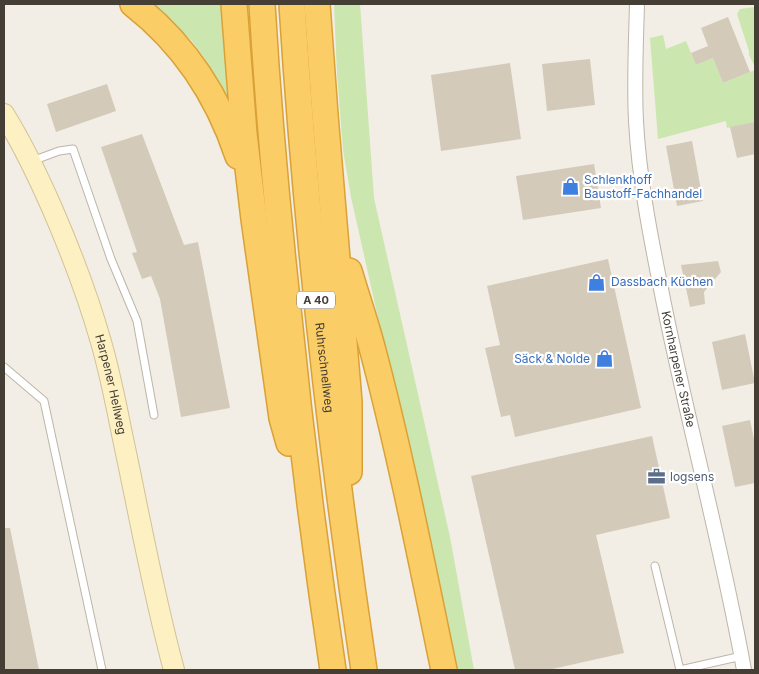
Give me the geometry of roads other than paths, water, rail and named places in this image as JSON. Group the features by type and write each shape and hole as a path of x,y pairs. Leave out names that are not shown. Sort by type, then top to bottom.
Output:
{"highway":[{"path":"133,4 172,40 195,68 205,84 230,133 243,170 254,219"},
{"path":"234,4 244,134 282,418 310,512"},
{"name":"A 40","path":"262,4 279,226 310,512 333,670"},
{"name":"Ruhrschnellweg","path":"292,4 315,288 334,457 364,670"},
{"path":"318,4 349,402 349,536 352,594"},
{"path":"332,201 342,246 386,403 416,533 444,670"}],"main road":[{"name":"Harpener Hellweg","path":"4,114 41,183 85,291 101,343 174,670"}],"street":[{"name":"Kornharpener Straße","path":"637,4 635,56 636,121 642,182 669,331 743,663"}],"lane":[{"path":"30,162 59,151 73,149 111,260 137,321 154,415"},
{"path":"4,366 44,401 102,670"},
{"path":"655,566 680,670 743,663"}],"place":[{"name":"Schlenkhoff Baustoff-Fachhandel","path":"570,187"},
{"name":"Dassbach Küchen","path":"597,282"},
{"name":"Säck & Nolde","path":"604,359"},
{"name":"logsens","path":"656,477"}]}
